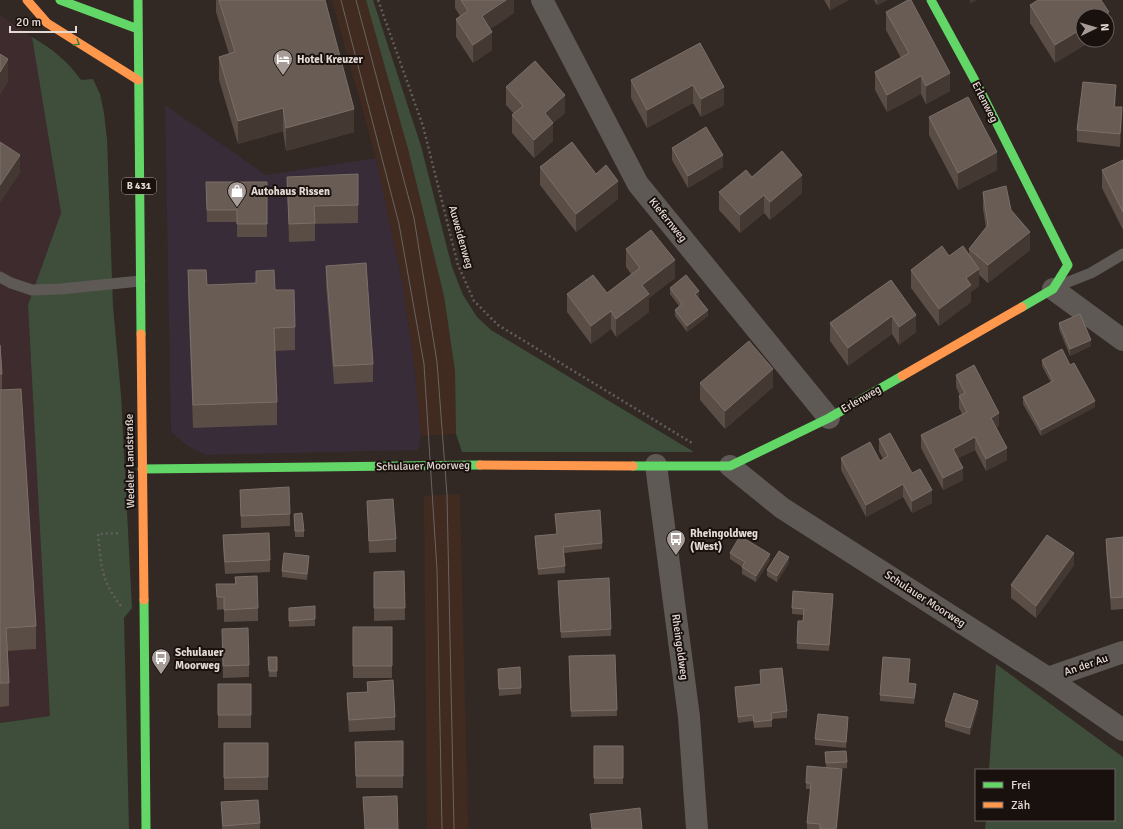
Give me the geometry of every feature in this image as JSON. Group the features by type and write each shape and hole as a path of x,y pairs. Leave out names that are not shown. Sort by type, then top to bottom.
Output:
{"street":[{"path":"27,0 46,23 138,80"},
{"path":"60,0 138,29"},
{"name":"B 431","path":"138,0 138,80"},
{"name":"Kiefernweg","path":"542,0 638,184 829,418"},
{"name":"Erlenweg","path":"656,465 730,466 829,418 1053,288 1068,265 979,88 931,0"},
{"name":"Wedeler Landstraße","path":"138,80 146,829"},
{"path":"1053,288 1123,340"},
{"name":"Schulauer Moorweg","path":"142,469 478,465 656,465"},
{"name":"Rheingoldweg","path":"656,465 689,717 697,829"},
{"name":"Schulauer Moorweg","path":"730,466 782,508 1048,678 1123,730"},
{"name":"An der Au","path":"1048,678 1123,652"}],"lane":[{"path":"1053,288 1091,273 1123,254"},
{"path":"0,277 11,283 32,290 61,289 140,281"}],"path":[{"name":"Auweidenweg","path":"378,0 423,126 458,265 474,301 498,325 696,446"},
{"path":"123,608 110,592 102,573 98,534 128,533"}],"shaded area":[{"path":"332,0 366,0 374,26 408,149 444,296 455,371 456,434 421,436 415,371 403,285 376,158"},
{"path":"0,15 32,37 61,213 28,305 51,716 0,723"},
{"path":"165,105 266,175 376,158 403,285 415,371 421,436 418,450 206,455 188,446 171,432"},
{"path":"460,494 468,829 427,829 424,496"}],"green space":[{"path":"366,0 373,0 421,146 452,267 463,295 477,317 491,330 694,452 462,452 456,434 455,371 444,296 408,149"},
{"path":"32,37 59,56 71,67 81,80 93,79 100,94 104,113 107,139 113,306 121,395 132,608 124,618 129,829 0,829 0,723 50,716 28,305 61,213"},
{"path":"996,664 1123,757 1123,829 985,829 986,821 1115,821 1115,769 989,769"}],"building":[{"path":"219,0 325,0 354,109 286,128 283,108 238,121 219,57 235,52"},
{"path":"461,0 506,0 482,16 492,32 473,45 456,19 468,11"},
{"path":"908,0 911,0 950,73 926,86 921,76 887,95 875,72 909,53 886,12"},
{"path":"1038,0 1101,0 1106,8 1075,8 1075,33 1055,45 1030,5"},
{"path":"700,43 724,87 701,99 693,85 647,110 631,80"},
{"path":"0,54 8,59 0,72"},
{"path":"535,61 565,95 545,113 553,123 534,140 512,115 523,106 506,87"},
{"path":"1083,82 1116,85 1114,107 1122,107 1120,134 1077,130"},
{"path":"968,97 997,152 958,173 929,117"},
{"path":"706,127 723,155 688,176 672,148"},
{"path":"0,142 20,155 0,185"},
{"path":"572,142 596,174 606,165 618,181 576,214 540,167"},
{"path":"782,151 802,175 770,202 764,195 740,215 719,192 746,170 752,177"},
{"path":"1123,160 1123,212 1102,170"},
{"path":"358,174 358,205 314,206 315,223 289,224 287,177"},
{"name":"Autohaus Rissen","path":"206,182 267,182 267,224 237,224 237,210 207,210"},
{"path":"1006,186 1011,210 1030,232 988,265 969,249 988,225 983,192"},
{"path":"651,230 675,260 642,285 649,294 616,319 611,311 591,326 567,294 593,275 607,293 640,268 626,249"},
{"path":"942,246 949,256 963,246 979,269 966,278 971,285 939,309 911,270"},
{"path":"366,263 373,364 334,366 326,266"},
{"path":"188,270 206,270 207,285 256,283 256,271 274,270 275,290 294,290 295,327 274,328 277,402 193,405"},
{"path":"686,275 699,291 695,294 708,310 687,326 675,310 682,304 670,288"},
{"path":"891,280 916,315 899,327 892,316 848,348 830,323"},
{"path":"1080,314 1091,340 1070,349 1059,323"},
{"path":"749,341 773,369 725,411 700,383"},
{"path":"0,345 2,374 0,374"},
{"path":"1062,349 1070,365 1074,363 1095,401 1041,430 1023,397 1053,381 1042,360"},
{"path":"974,365 999,413 991,418 1007,448 986,459 975,437 953,449 963,468 943,478 921,435 967,412 959,396 965,393 956,375"},
{"path":"21,389 36,626 6,628 9,683 0,683 0,390"},
{"path":"890,433 912,473 920,469 932,490 912,501 903,484 866,505 841,458 870,442 880,461 888,456 879,439"},
{"path":"289,487 290,514 241,516 240,490"},
{"path":"393,499 396,539 369,541 367,501"},
{"path":"600,510 602,543 563,547 565,566 538,569 535,536 557,534 555,514"},
{"path":"302,513 304,531 295,531 294,514"},
{"path":"269,533 270,560 225,562 223,535"},
{"path":"1047,535 1074,553 1036,606 1011,585"},
{"path":"740,536 770,554 756,576 742,567 745,562 730,553"},
{"path":"1123,537 1123,597 1111,598 1106,539"},
{"path":"779,551 789,557 777,576 767,570"},
{"path":"284,553 309,556 307,574 282,571"},
{"path":"404,571 405,608 374,608 374,572"},
{"path":"257,576 258,608 224,610 224,597 217,597 216,584 236,584 235,577"},
{"path":"609,578 611,629 561,632 558,581"},
{"path":"793,591 833,594 829,645 797,643 798,621 803,621 804,609 792,608"},
{"path":"315,606 315,619 289,621 289,608"},
{"path":"353,627 392,627 392,666 353,666"},
{"path":"248,628 249,665 223,666 222,629"},
{"path":"615,655 617,710 571,711 569,656"},
{"path":"268,657 277,657 277,671 269,671"},
{"path":"883,657 910,659 908,683 916,684 914,698 880,695"},
{"path":"520,667 521,688 499,689 498,669"},
{"path":"782,668 787,711 771,713 772,720 754,722 753,715 738,717 735,687 761,684 760,670"},
{"path":"393,680 395,717 349,720 347,693 368,692 367,682"},
{"path":"218,684 251,684 251,715 218,715"},
{"path":"954,693 978,701 970,728 945,721"},
{"path":"818,714 848,717 846,742 815,739"},
{"path":"403,741 403,776 356,776 355,742"},
{"path":"224,743 268,743 268,777 224,778"},
{"path":"594,746 623,746 623,778 594,778"},
{"path":"846,751 847,762 826,763 825,752"},
{"path":"807,766 842,769 836,829 820,829 820,824 807,823 811,783 806,783"},
{"path":"397,796 398,829 365,829 363,797"},
{"path":"258,800 260,823 223,826 221,802"},
{"path":"640,808 642,829 592,829 590,814"}],"tram line":[{"path":"341,0 399,224 424,364 437,570 442,829"},
{"path":"356,0 414,218 437,362 447,495 454,829"}],"traffic: fast":[{"path":"60,0 138,29"},
{"path":"138,0 141,334"},
{"path":"931,0 979,88 1068,265 1053,289 1022,307"},
{"path":"633,466 730,466 829,418 902,376"},
{"path":"142,469 480,465"},
{"path":"144,600 146,829"}],"traffic: slow":[{"path":"27,0 47,23 138,80"},
{"path":"902,376 1022,307"},
{"path":"141,334 144,600"},
{"path":"480,465 633,466"}],"place":[{"name":"Hotel Kreuzer","path":"283,76"},
{"name":"Autohaus Rissen","path":"237,208"},
{"name":"Rheingoldweg (West)","path":"676,556"},
{"name":"Schulauer Moorweg","path":"161,675"}]}
